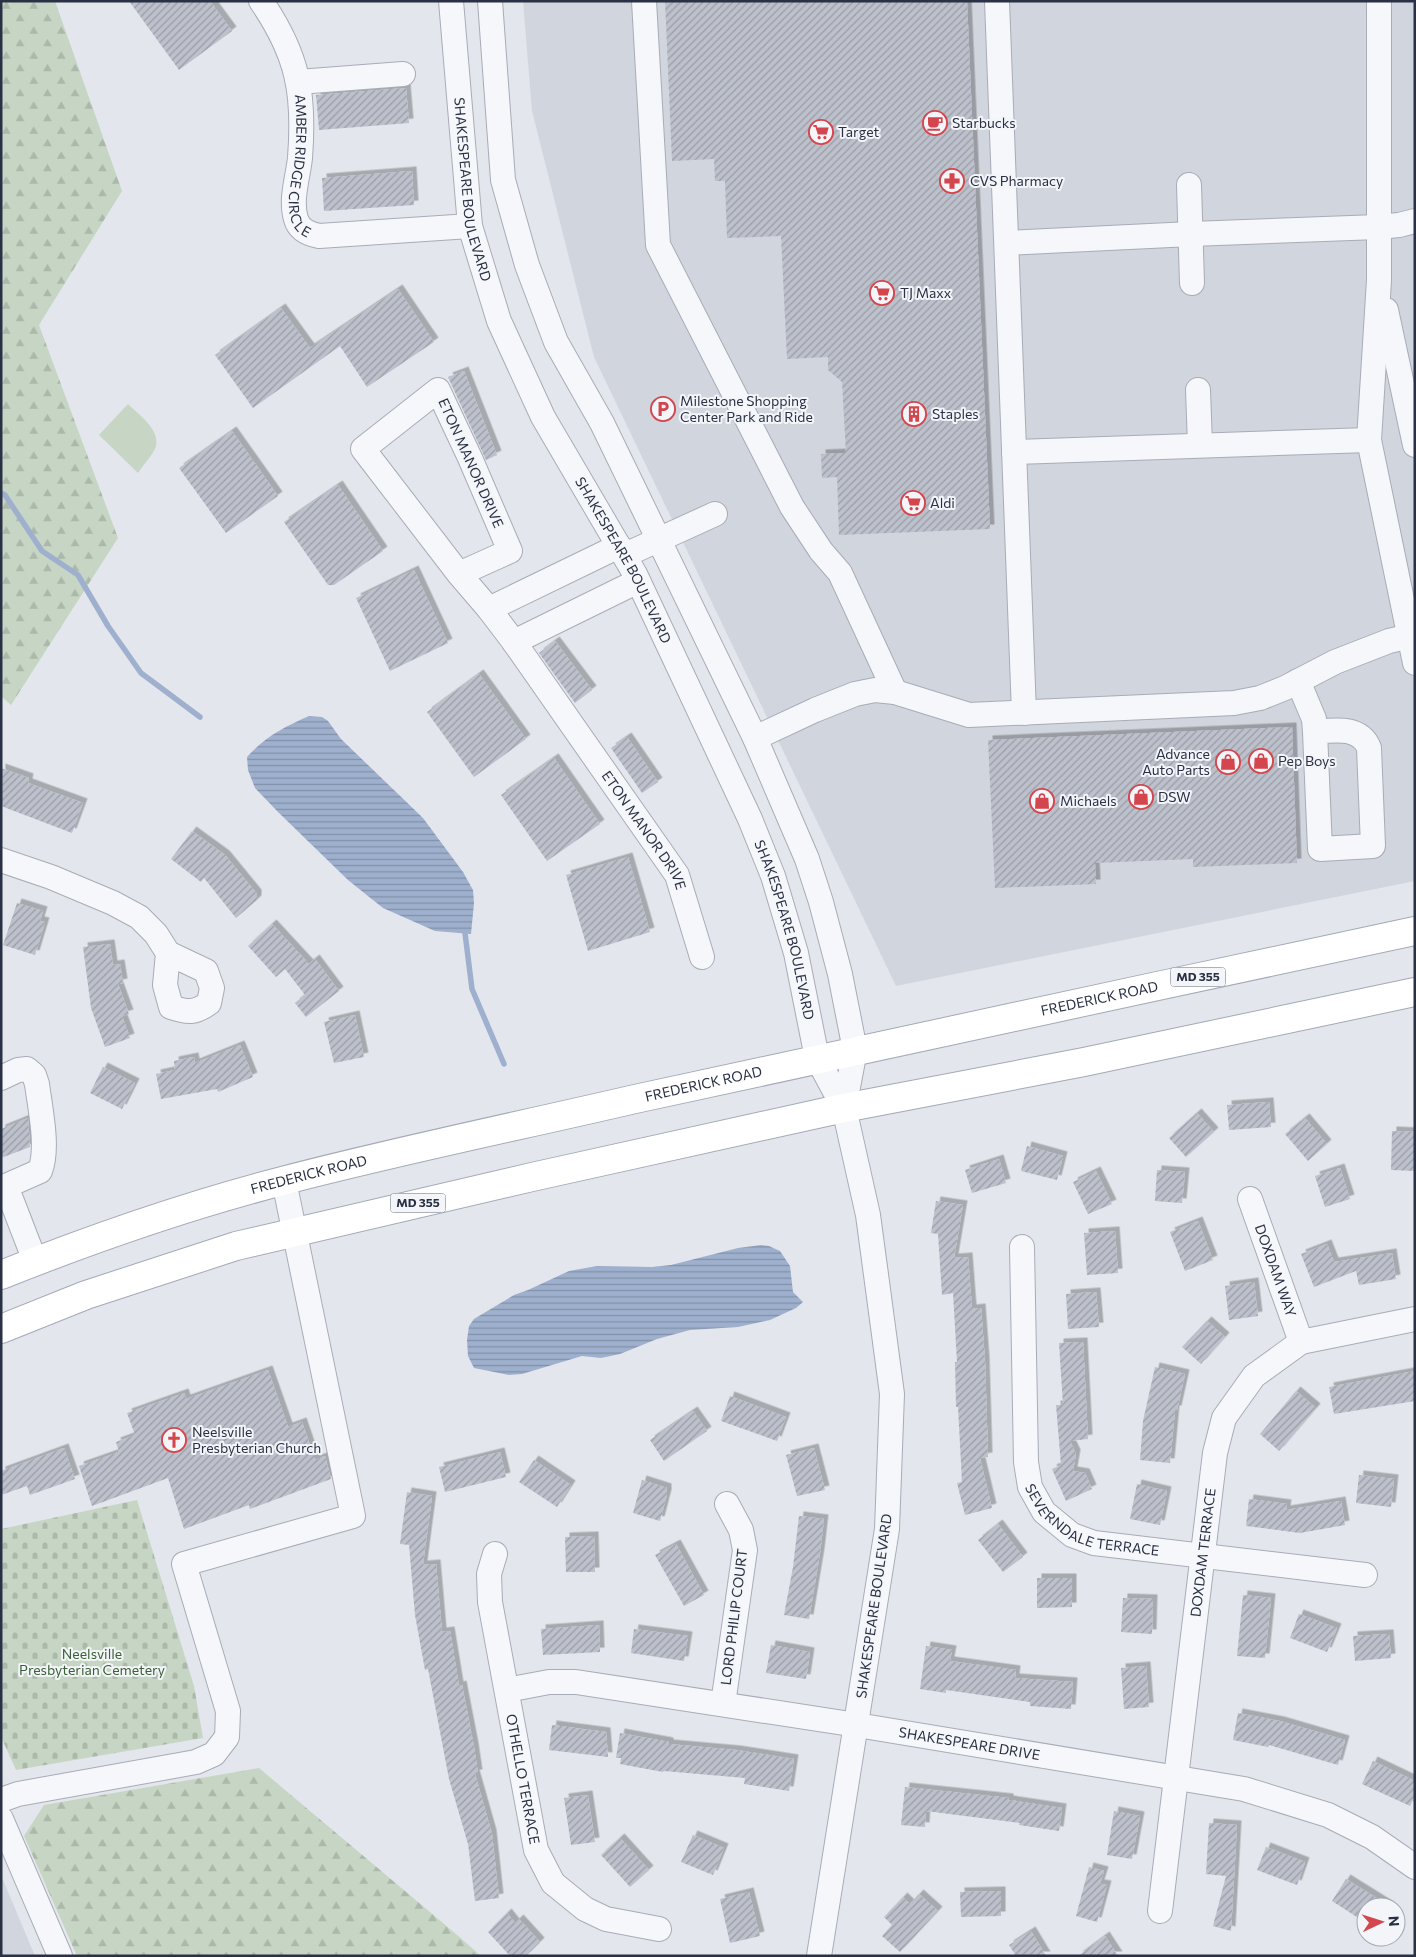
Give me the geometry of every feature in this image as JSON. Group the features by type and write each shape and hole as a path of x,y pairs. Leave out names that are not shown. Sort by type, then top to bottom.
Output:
{"main road":[{"name":"FREDERICK ROAD","path":"1,1275 155,1219 284,1181 418,1148 817,1058 1415,931"},
{"name":"MD 355","path":"1,1329 114,1286 236,1246 293,1232 844,1108 1084,1062 1415,992"}],"street":[{"name":"AMBER RIDGE CIRCLE","path":"260,1 285,41 294,63 298,82 302,122 300,159 294,200 296,220 306,233 319,236 470,226"},
{"name":"SHAKESPEARE BOULEVARD","path":"451,1 470,226 499,322 543,417 622,550 638,581 750,819 773,876 796,953 817,1058 844,1108 868,1215 892,1394 887,1529 819,1956"},
{"name":"SHAKESPEARE BOULEVARD","path":"490,1 503,180 527,265 556,342 602,423 755,738 794,827 822,902 840,974 855,1050 844,1108"},
{"path":"644,1 658,245 792,507 820,551 840,574 895,692"},
{"path":"997,1 1024,713"},
{"path":"1379,1 1379,280 1369,440 1412,635 1415,663"},
{"path":"298,82 403,74"},
{"path":"1188,185 1192,283"},
{"path":"1007,243 1378,227 1415,221"},
{"path":"1379,280 1415,445"},
{"name":"ETON MANOR DRIVE","path":"459,574 510,551 438,390 364,449 459,574 489,608 514,642 677,875 702,957"},
{"path":"1198,390 1200,445"},
{"path":"1014,452 1369,440"},
{"path":"489,608 622,550 658,540 715,514"},
{"path":"514,642 638,581"},
{"path":"755,738 815,710 855,694 875,690 895,692 969,715 1234,703 1260,698 1344,659 1389,641 1412,635"},
{"path":"1298,681 1314,720 1314,732 1320,849 1373,846 1369,748 1366,739 1349,731 1314,732"},
{"path":"1,860 51,877 112,903 139,917 156,934 168,953"},
{"path":"1,1078 18,1070 27,1069 34,1075 37,1084 44,1145 43,1165 40,1171 4,1187 35,1262"},
{"path":"1,1800 18,1794 196,1762 214,1754 227,1737 228,1711 184,1564 353,1516 284,1181"},
{"name":"DOXDAM WAY","path":"1250,1200 1301,1342"},
{"name":"SEVERNDALE TERRACE","path":"1022,1248 1026,1462 1030,1487 1044,1512 1072,1535 1094,1543 1365,1575"},
{"name":"DOXDAM TERRACE","path":"1160,1911 1215,1453 1224,1418 1254,1376 1301,1342 1415,1319"},
{"name":"LORD PHILIP COURT","path":"723,1704 745,1550 741,1530 727,1504"},
{"name":"OTHELLO TERRACE","path":"495,1554 489,1574 490,1602 536,1850 554,1883 585,1909 606,1919 660,1929"},
{"name":"SHAKESPEARE DRIVE","path":"507,1690 549,1682 576,1682 856,1725 1244,1789 1328,1815 1372,1837 1415,1866"},
{"path":"1,1819 60,1956"}],"shaded area":[{"path":"523,1 1415,1 1415,881 896,986 594,357 532,111"},
{"path":"1,1875 35,1956 1,1956"}],"green space":[{"path":"1,1 55,1 122,191 39,325 118,538 11,705 1,696"},
{"path":"128,404 152,428 156,440 155,449 138,473 99,435"},
{"name":"Neelsville Presbyterian Cemetery","path":"137,1500 194,1686 203,1738 16,1770 1,1737 1,1529"},
{"path":"259,1768 481,1956 77,1956 24,1836 44,1805"}],"water":[{"path":"309,716 322,717 328,721 341,739 423,818 463,872 473,890 474,903 471,934 435,931 383,908 348,880 255,788 248,770 247,757 275,733"},
{"path":"761,1245 780,1251 790,1266 793,1292 803,1302 796,1308 770,1320 738,1327 690,1330 657,1339 620,1354 601,1358 582,1356 522,1374 509,1375 474,1368 468,1356 467,1340 469,1326 474,1319 514,1295 569,1271 597,1266 652,1267 671,1265 738,1248"}],"building":[{"path":"129,1 210,1 232,31 179,70"},
{"path":"665,1 967,1 990,529 839,535 837,477 822,478 821,454 846,453 842,382 828,370 828,357 787,359 781,236 727,238 725,181 715,181 714,159 672,161"},
{"path":"406,88 409,123 319,130 316,95"},
{"path":"412,171 414,205 324,211 322,178"},
{"path":"398,289 434,342 367,387 340,346 253,408 215,355 281,308 310,348"},
{"path":"464,371 497,455 486,460 448,377"},
{"path":"232,431 278,496 226,533 179,468"},
{"path":"338,485 383,551 334,585 328,585 284,522"},
{"path":"414,570 448,643 390,671 356,598"},
{"path":"555,641 592,690 575,703 539,653"},
{"path":"479,674 526,739 474,777 427,712"},
{"path":"1292,727 1297,863 1193,867 1193,859 1095,863 1096,884 995,888 988,740"},
{"path":"627,737 658,782 642,793 611,748"},
{"path":"554,758 600,824 547,861 501,795"},
{"path":"1,768 29,778 28,783 83,803 72,833 1,806"},
{"path":"192,831 225,855 257,894 257,900 236,918 204,878 201,882 171,859"},
{"path":"628,857 650,932 588,951 566,875"},
{"path":"17,903 43,911 40,921 45,922 35,955 3,945"},
{"path":"272,924 309,964 315,959 339,991 306,1017 295,1003 305,995 285,969 276,977 248,946"},
{"path":"110,944 113,965 120,964 123,983 118,984 129,1014 122,1016 130,1038 105,1047 91,1008 83,947"},
{"path":"355,1015 364,1057 334,1063 324,1022"},
{"path":"240,1045 253,1077 218,1092 217,1089 161,1099 156,1074 175,1070 174,1061 194,1057 195,1063"},
{"path":"103,1067 135,1083 122,1109 90,1093"},
{"path":"1269,1102 1271,1127 1229,1130 1227,1105"},
{"path":"1197,1113 1214,1132 1186,1157 1169,1138"},
{"path":"28,1118 30,1147 1,1158 1,1129"},
{"path":"1305,1118 1327,1144 1308,1161 1285,1134"},
{"path":"1392,1131 1415,1132 1415,1171 1391,1170"},
{"path":"1027,1146 1063,1156 1057,1180 1021,1171"},
{"path":"999,1159 1006,1183 972,1193 965,1170"},
{"path":"1340,1168 1350,1199 1325,1207 1315,1176"},
{"path":"1157,1170 1185,1172 1182,1203 1155,1201"},
{"path":"1096,1171 1112,1204 1088,1214 1073,1182"},
{"path":"936,1201 963,1205 954,1258 968,1257 972,1309 981,1308 985,1361 988,1457 980,1458 992,1508 965,1515 957,1483 962,1482 958,1407 956,1407 955,1362 957,1362 953,1293 942,1295 938,1234 931,1233"},
{"path":"1198,1221 1213,1260 1185,1271 1170,1232"},
{"path":"1115,1231 1118,1273 1087,1275 1084,1233"},
{"path":"1327,1244 1334,1262 1392,1253 1396,1279 1359,1285 1356,1271 1314,1287 1301,1254"},
{"path":"1254,1282 1258,1316 1229,1320 1225,1286"},
{"path":"1096,1292 1099,1327 1068,1329 1066,1294"},
{"path":"1207,1321 1225,1337 1201,1364 1182,1347"},
{"path":"1083,1342 1088,1439 1070,1441 1076,1454 1073,1471 1085,1473 1092,1489 1066,1501 1052,1469 1061,1465 1056,1405 1063,1405 1059,1343"},
{"path":"1155,1367 1185,1374 1177,1410 1175,1410 1170,1463 1140,1460 1143,1421"},
{"path":"268,1370 288,1427 302,1422 315,1460 325,1456 331,1479 250,1509 249,1505 184,1529 168,1478 92,1506 79,1466 119,1452 116,1442 135,1435 127,1413 184,1393 186,1399"},
{"path":"1415,1371 1415,1401 1334,1414 1329,1387"},
{"path":"1296,1391 1316,1408 1279,1451 1260,1434"},
{"path":"730,1396 786,1417 777,1441 721,1421"},
{"path":"693,1411 707,1431 664,1461 650,1440"},
{"path":"64,1448 75,1479 30,1495 27,1486 1,1495 1,1471"},
{"path":"814,1448 825,1490 797,1496 786,1455"},
{"path":"500,1452 506,1477 445,1492 439,1467"},
{"path":"534,1460 571,1485 557,1507 519,1482"},
{"path":"1359,1475 1394,1479 1391,1507 1356,1503"},
{"path":"642,1480 667,1488 660,1521 633,1513"},
{"path":"1137,1484 1167,1491 1160,1525 1130,1519"},
{"path":"407,1492 432,1496 423,1565 436,1564 442,1632 450,1631 459,1686 462,1685 478,1774 475,1774 492,1834 499,1898 475,1901 468,1844 449,1779 428,1669 425,1670 415,1615 409,1545 400,1544"},
{"path":"1249,1499 1287,1504 1286,1510 1341,1501 1345,1525 1300,1533 1246,1526"},
{"path":"799,1516 824,1519 809,1619 784,1615 793,1567"},
{"path":"998,1524 1023,1557 1003,1572 978,1540"},
{"path":"594,1536 595,1572 566,1572 565,1537"},
{"path":"676,1544 704,1595 684,1606 655,1555"},
{"path":"1037,1578 1072,1578 1072,1607 1037,1608"},
{"path":"1243,1595 1271,1598 1265,1658 1237,1656"},
{"path":"1123,1598 1153,1599 1152,1634 1121,1632"},
{"path":"1299,1614 1337,1628 1327,1652 1290,1638"},
{"path":"599,1625 600,1652 543,1655 541,1629"},
{"path":"634,1629 688,1636 684,1661 631,1653"},
{"path":"1389,1634 1391,1658 1355,1661 1353,1636"},
{"path":"771,1645 810,1652 806,1679 766,1673"},
{"path":"926,1646 952,1650 950,1661 1016,1670 1015,1678 1073,1682 1071,1709 1030,1706 1030,1702 946,1690 946,1693 920,1689"},
{"path":"1146,1666 1149,1707 1124,1709 1121,1668"},
{"path":"1238,1713 1280,1721 1345,1740 1338,1765 1269,1745 1268,1747 1233,1740"},
{"path":"552,1725 606,1732 608,1757 549,1750"},
{"path":"620,1733 669,1742 669,1744 736,1750 794,1759 789,1791 744,1784 745,1778 663,1772 620,1764 621,1758 616,1758"},
{"path":"1373,1761 1415,1781 1415,1795 1410,1806 1362,1784"},
{"path":"905,1787 1009,1798 1009,1800 1062,1808 1059,1831 1019,1825 1020,1823 926,1811 925,1827 901,1825"},
{"path":"588,1795 595,1842 571,1845 564,1798"},
{"path":"1114,1811 1140,1816 1132,1859 1107,1855"},
{"path":"1209,1823 1237,1825 1231,1931 1213,1926 1226,1876 1206,1874"},
{"path":"693,1835 724,1848 713,1875 681,1862"},
{"path":"620,1838 649,1870 630,1887 601,1855"},
{"path":"1266,1847 1305,1862 1297,1885 1257,1870"},
{"path":"1089,1867 1104,1871 1100,1884 1107,1885 1097,1922 1076,1916"},
{"path":"1346,1879 1375,1897 1356,1897 1356,1917 1332,1901"},
{"path":"1001,1891 1001,1916 961,1917 960,1892"},
{"path":"749,1892 760,1936 730,1943 720,1899"},
{"path":"919,1894 938,1911 900,1952 882,1936 892,1925 884,1917 903,1897 910,1904"},
{"path":"507,1913 515,1923 519,1919 540,1942 526,1956 510,1956 488,1932"},
{"path":"1031,1931 1046,1956 1016,1956 1009,1945"},
{"path":"1105,1936 1118,1956 1078,1956"}],"waterway":[{"path":"1,493 5,495 42,551 78,575 108,626 141,673 200,717"},
{"path":"465,933 472,989 504,1064"}],"place":[{"name":"Starbucks","path":"935,123"},
{"name":"Target","path":"821,132"},
{"name":"CVS Pharmacy","path":"952,181"},
{"name":"TJ Maxx","path":"882,293"},
{"name":"Milestone Shopping Center Park and Ride","path":"663,409"},
{"name":"Staples","path":"914,414"},
{"name":"Aldi","path":"913,503"},
{"name":"Pep Boys","path":"1261,761"},
{"name":"Advance Auto Parts","path":"1228,762"},
{"name":"DSW","path":"1141,797"},
{"name":"Michaels","path":"1042,801"},
{"name":"Neelsville Presbyterian Church","path":"174,1440"}]}
